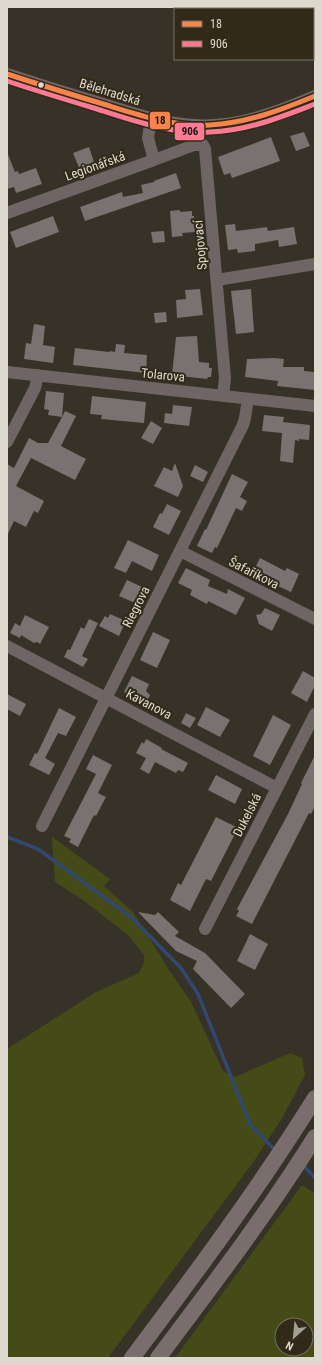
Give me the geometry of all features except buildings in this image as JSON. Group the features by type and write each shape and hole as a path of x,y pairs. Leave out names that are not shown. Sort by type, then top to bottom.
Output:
{"main road":[{"path":"132,1358 218,1243 266,1174 315,1098"},
{"path":"158,1358 284,1185 314,1139"}],"street":[{"name":"Bělehradská","path":"7,74 151,119 186,125 224,124 250,119 315,96"},
{"path":"151,119 148,138 154,160"},
{"name":"Spojovací","path":"154,160 194,145 203,145 205,149 225,378 223,396"},
{"name":"Legionářská","path":"7,213 154,160"},
{"path":"217,280 315,264"},
{"name":"Tolarova","path":"7,372 315,406"},
{"path":"7,442 35,388 38,375"},
{"name":"Riegrova","path":"42,826 243,426 248,399"},
{"name":"Šafaříkova","path":"180,551 315,619"},
{"name":"Kavanova","path":"7,646 277,788"},
{"name":"Dukelská","path":"205,929 315,714"}],"green space":[{"path":"52,837 110,879 104,886 133,912 191,1002 223,1071 235,1077 290,1053 302,1058 305,1075 281,1120 254,1161 108,1358 7,1358 7,1049 96,992 139,973 144,962 144,955 128,935 83,900 55,882"},
{"path":"302,1185 315,1193 315,1358 175,1358"}],"waterway":[{"path":"7,837 38,849 131,917 181,968 198,994 250,1124 272,1147 277,1150"},
{"path":"302,1164 315,1178"}],"transit line":[{"name":"18","path":"7,74 154,119 182,124 210,125 237,122 277,111 315,96"},
{"name":"906","path":"7,81 139,122 181,131 210,132 237,129 277,118 315,104"}]}
